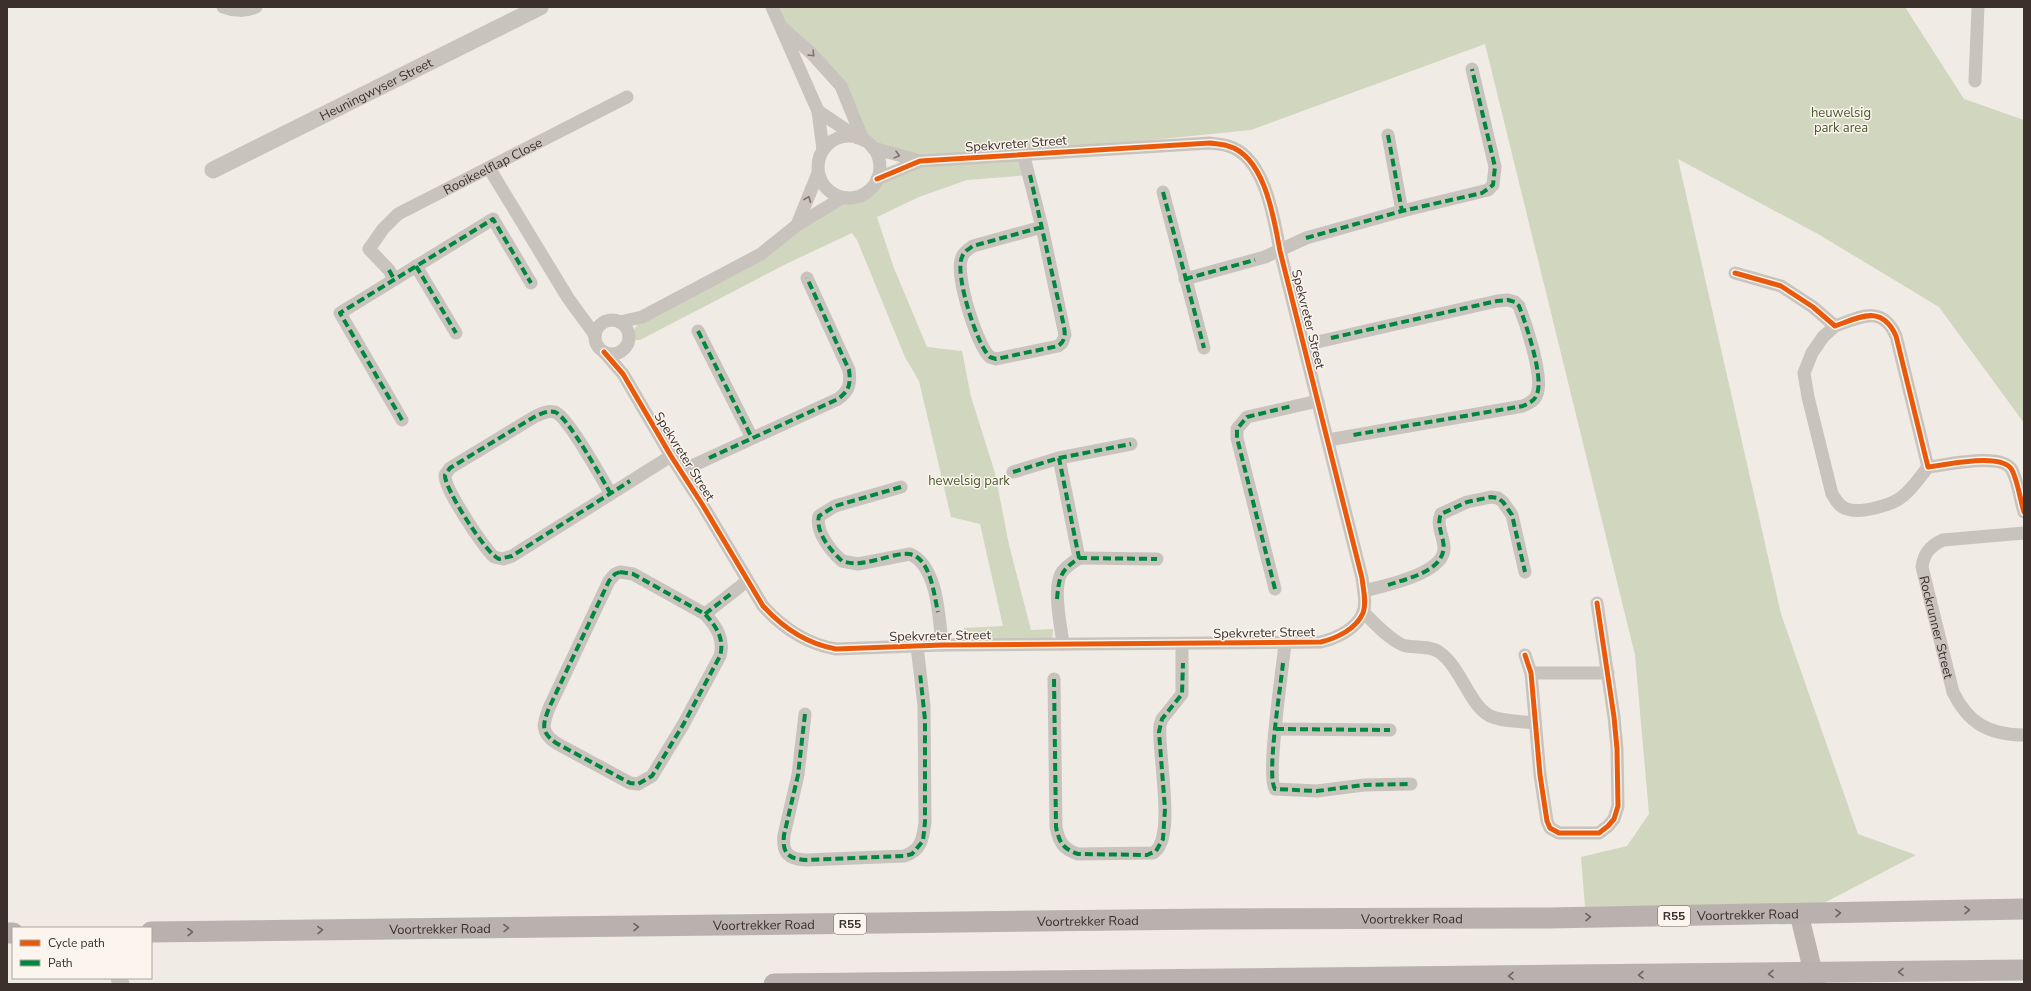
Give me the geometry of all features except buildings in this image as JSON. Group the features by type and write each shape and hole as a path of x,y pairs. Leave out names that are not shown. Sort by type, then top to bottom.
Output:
{"main road":[{"name":"Voortrekker Road","path":"152,932 1207,919 1542,918 2024,909"},
{"path":"1799,914 1814,979"},
{"path":"774,984 1814,979 2024,970"},
{"path":"1915,984 2024,980"}],"street":[{"path":"222,7 236,10 246,10 256,7"},
{"name":"Heuningwyser Street","path":"213,170 540,7"},
{"path":"772,7 783,28 818,111 823,150"},
{"path":"1975,81 1978,7"},
{"path":"783,28 809,50 841,86 865,142"},
{"path":"1185,279 1280,251 1306,238 1402,210 1482,192 1493,185 1495,167 1472,69"},
{"name":"Rooikeelflap Close","path":"394,279 389,270 369,249 390,222 406,209 490,168 627,97"},
{"path":"818,111 865,142 878,157 879,165 877,179 871,189 863,195 851,198 842,198 827,189 818,173"},
{"path":"1388,135 1402,210"},
{"path":"797,225 818,173 818,161 823,150 831,142 841,137 854,137 865,142"},
{"name":"Spekvreter Street","path":"865,142 920,161"},
{"name":"Spekvreter Street","path":"604,352 623,374 671,456 763,606 772,615 810,642 836,649 942,645 1320,642 1338,637 1352,626 1363,612 1364,591 1328,440 1280,251 1272,210 1259,175 1247,158 1229,146 1210,143 1023,153 920,161 877,179"},
{"path":"1023,153 1042,227 1063,322 1064,340 1058,346 996,359 990,357 981,344 960,276 962,256 966,250 973,246 1042,227"},
{"path":"490,168 595,336"},
{"path":"1163,192 1204,348"},
{"path":"642,317 628,334 626,346 621,351 610,354 604,352 596,342 596,330 605,322 612,320 620,322 642,317 761,254 797,225 842,198"},
{"path":"402,420 340,313 493,219 531,283"},
{"path":"416,266 456,333"},
{"path":"1735,273 1781,286 1813,307 1835,326"},
{"path":"681,471 838,399 848,389 850,380 849,370 806,278"},
{"path":"1304,345 1474,305 1508,300 1515,302 1519,306 1537,367 1539,388 1537,396 1534,401 1523,406 1328,440"},
{"path":"580,314 605,322"},
{"path":"1928,468 1896,336 1892,326 1880,316 1871,315 1862,316 1835,326 1823,337 1812,353 1804,373 1808,398 1832,494 1838,504 1850,510 1856,511 1886,505 1904,496 1928,468 1992,460 2003,462 2012,471 2024,512"},
{"path":"620,322 625,327 628,334"},
{"path":"698,331 752,438"},
{"name":"Spekvreter Street","path":"621,351 623,374"},
{"path":"1275,589 1237,438 1237,429 1248,417 1318,401"},
{"path":"611,494 566,421 554,412 545,412 534,417 450,468 445,475 447,488 490,553 499,559 512,556 611,494 671,456"},
{"path":"1013,472 1059,458 1131,444"},
{"path":"1059,458 1079,558"},
{"path":"901,487 835,506 819,516 818,526 825,540 842,561 858,564 910,554 920,560 927,569 932,583 942,645"},
{"path":"1364,591 1388,585 1428,570 1443,554 1444,547 1439,524 1442,514 1447,510 1467,502 1491,497 1498,498 1508,507 1525,572"},
{"name":"Rockrunner Street","path":"2024,533 1943,540 1932,546 1924,559 1922,567 1953,692 1960,706 1972,719 1982,726 2005,734 2024,735"},
{"path":"1063,644 1058,599 1059,582 1062,572 1079,558 1157,559"},
{"path":"620,572 633,574 705,614 714,623 722,641 720,656 683,725 652,776 638,784 630,783 547,738 544,722 549,708 609,581 615,574 620,572"},
{"path":"705,614 747,581"},
{"path":"1525,655 1532,673 1540,776 1546,821 1550,828 1559,833 1599,833 1608,826 1614,818 1618,806 1617,748 1608,673 1597,603"},
{"path":"1363,612 1400,644 1430,648 1437,650 1446,657 1452,663 1478,705 1486,713 1501,719 1535,723"},
{"path":"1285,643 1272,765 1272,784 1278,791 1321,791 1364,785 1411,784"},
{"path":"1054,679 1056,826 1060,842 1070,851 1078,854 1153,853 1160,847 1163,839 1165,809 1160,725 1162,719 1182,694 1182,644"},
{"path":"805,714 798,774 784,835 783,844 785,852 795,859 806,860 904,856 912,854 923,841 925,822 924,706 918,646"},
{"path":"1532,673 1608,673"},
{"path":"1276,729 1390,730"}],"green space":[{"name":"heuwelsig park area","path":"772,7 1905,7 1964,99 2024,120 2024,423 1939,307 1818,234 1678,159 1781,614 1858,834 1916,855 1822,904 1585,907 1581,857 1627,846 1649,814 1635,655 1485,44 1251,130 1023,153 1030,175 967,180 919,197 877,217 894,268 927,347 962,351 971,397 995,473 1009,545 1031,630 1053,629 1052,644 962,645 964,628 1003,626 980,524 951,517 919,381 905,357 857,240 852,233 786,264 640,340 628,340 642,317 692,289 842,198 850,198 861,195 879,178 920,161 873,148 858,127 844,91"}],"marked path":[{"path":"1306,238 1402,211 1482,193 1493,185 1495,167 1472,69"},
{"path":"1388,135 1402,211"},
{"path":"1030,175 1063,322 1065,332 1064,338 1058,346 996,359 990,357 979,339 968,309 961,278 960,265 962,257 965,252 973,246 1042,227"},
{"path":"1163,192 1204,348"},
{"path":"402,420 340,313 493,219 531,283"},
{"path":"1185,279 1255,260"},
{"path":"416,266 456,333"},
{"path":"389,270 394,279"},
{"path":"709,458 838,399 847,390 850,379 849,370 807,278"},
{"path":"1331,338 1497,301 1508,300 1515,302 1519,306 1530,337 1536,363 1539,386 1537,394 1530,403 1523,406 1353,435"},
{"path":"698,331 752,438"},
{"path":"1275,589 1237,438 1237,429 1247,417 1292,406"},
{"path":"611,494 607,486 576,436 561,416 555,412 544,413 534,417 450,468 445,475 446,482 458,506 485,546 499,559 512,556 630,481"},
{"path":"1013,472 1059,458 1131,444"},
{"path":"1057,599 1060,580 1064,571 1079,558 1059,458"},
{"path":"901,487 835,506 819,516 819,528 829,547 842,561 863,563 905,554 916,557 927,569 933,587 938,612"},
{"path":"1388,585 1416,576 1434,566 1440,559 1443,551 1443,541 1439,524 1441,514 1467,502 1491,497 1498,498 1503,502 1512,515 1525,572"},
{"path":"1079,558 1157,559"},
{"path":"620,572 633,574 705,614 716,628 721,644 720,656 683,725 652,776 638,784 630,783 556,743 547,735 544,727 549,708 609,581 615,574 620,572"},
{"path":"705,614 732,593"},
{"path":"1054,679 1056,827 1060,841 1069,850 1078,854 1147,855 1156,851 1163,839 1165,809 1159,732 1162,719 1182,694 1183,663"},
{"path":"1283,663 1273,749 1272,767 1275,789 1317,791 1364,785 1411,784"},
{"path":"805,714 798,775 784,835 785,851 795,858 806,860 904,856 912,854 923,841 925,822 925,720 920,673"},
{"path":"1276,729 1390,730"}],"cycle path":[{"path":"604,352 623,374 671,456 702,504 763,606 787,628 796,634 825,647 836,649 942,645 1321,642 1345,632 1356,624 1364,609 1365,600 1362,578 1280,251 1271,206 1259,175 1251,162 1241,152 1228,146 1210,143 920,161 877,179"},
{"path":"1735,273 1781,286 1813,307 1835,326 1853,319 1870,316 1877,316 1884,320 1896,336 1928,467 1973,461 1997,462 2006,465 2012,470 2014,475 2024,512"},
{"path":"1525,655 1531,673 1540,775 1547,821 1550,828 1559,833 1599,833 1614,819 1618,806 1617,749 1614,717 1597,603"}],"park label":[{"name":"hewelsig park","path":"969,480"}]}
